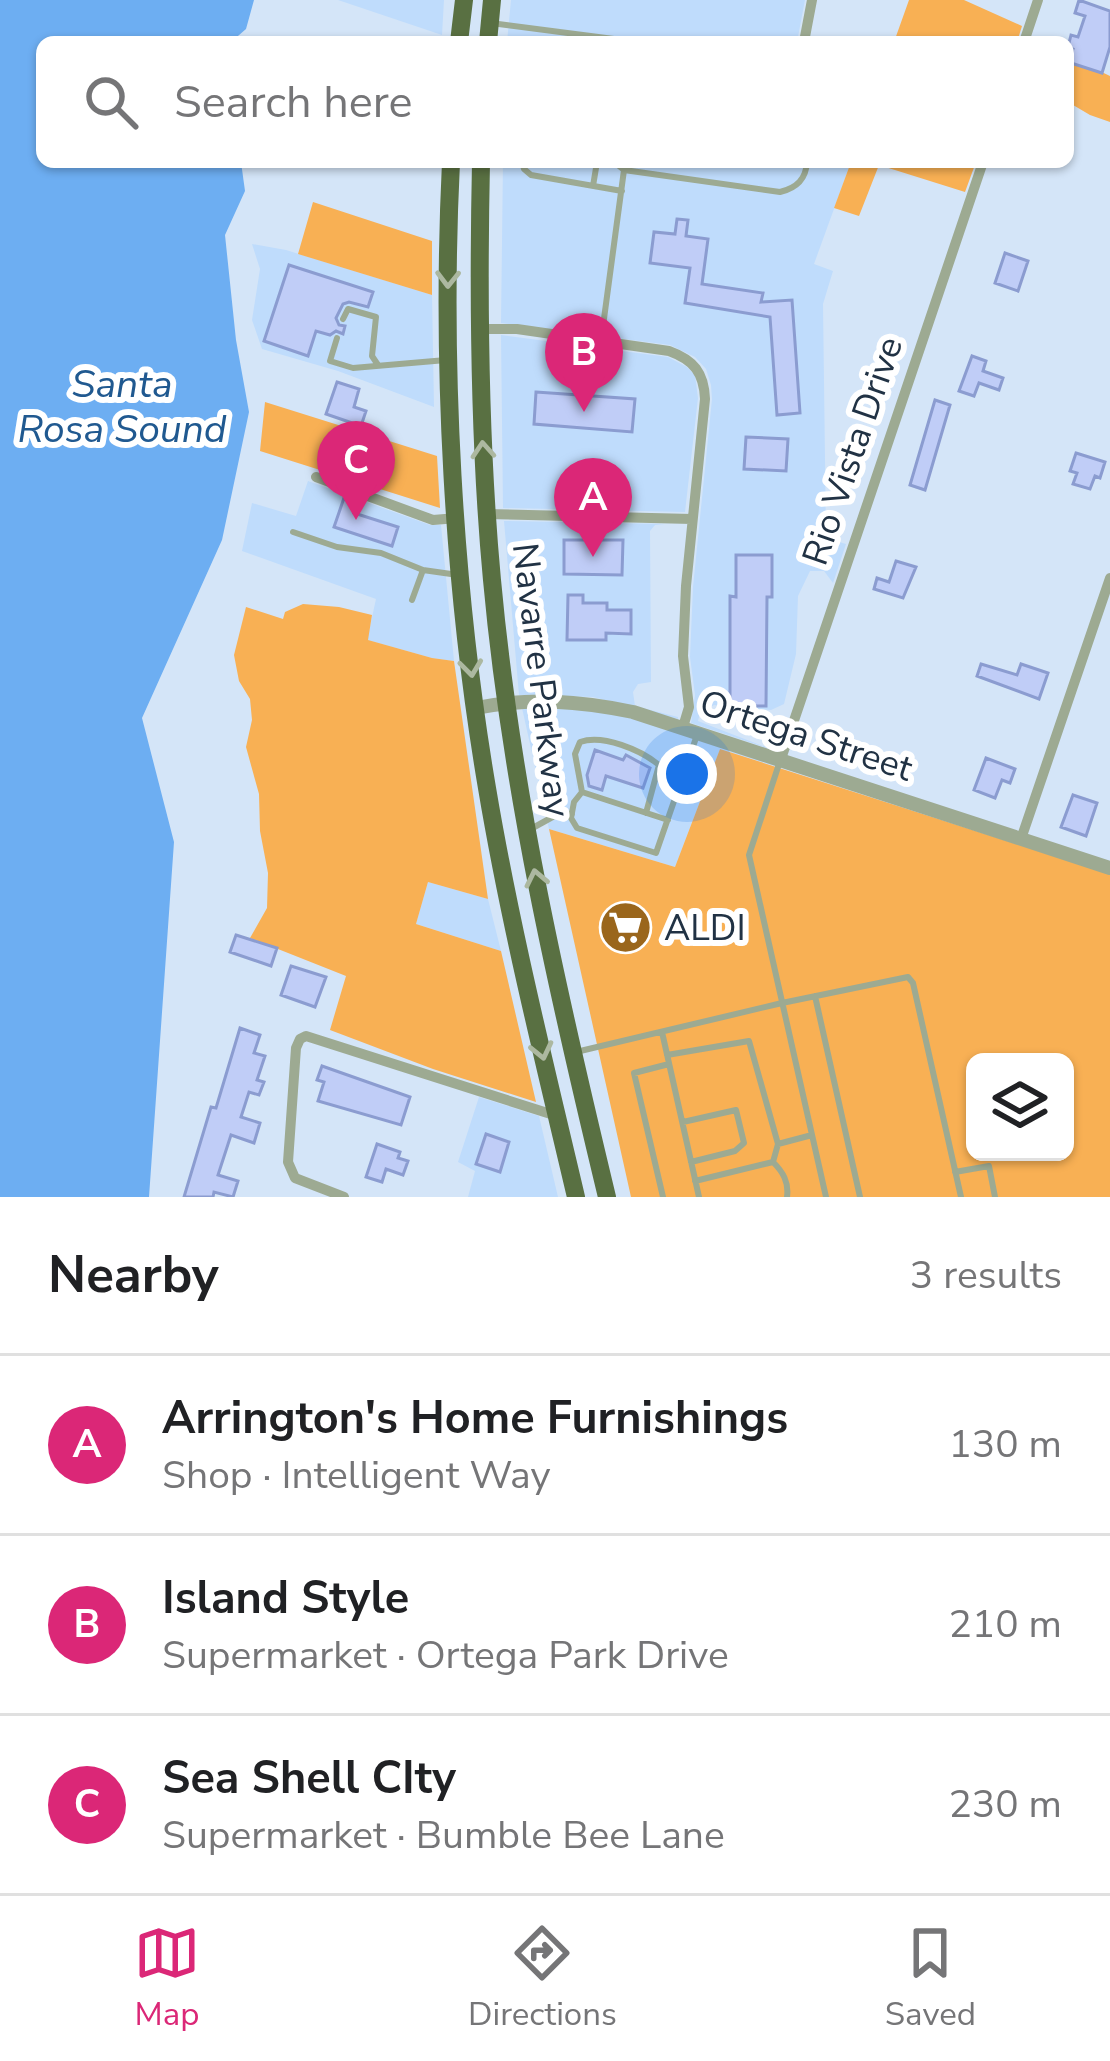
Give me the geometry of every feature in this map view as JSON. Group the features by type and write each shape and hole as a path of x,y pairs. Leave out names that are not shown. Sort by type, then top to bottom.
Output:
{"highway":[{"path":"460,36 464,0"},
{"path":"489,32 492,0"},
{"name":"Navarre Parkway","path":"451,168 450,359 457,518 476,708 491,810 576,1197"},
{"name":"Navarre Parkway","path":"482,168 478,329 487,514 506,702 526,832 608,1197"}],"street":[{"path":"806,36 812,0"},
{"path":"1026,36 1038,0"},
{"name":"Rio Vista Drive","path":"781,759 981,168"},
{"path":"478,329 517,329 669,351 692,362 701,373 705,399 683,656 690,729"},
{"path":"316,477 433,520 457,518"},
{"path":"487,514 692,519"},
{"path":"1021,839 1110,578"},
{"name":"Ortega Street","path":"476,708 506,702 592,704 633,712 1110,868"},
{"path":"344,1197 295,1178 288,1162 296,1048 306,1036 557,1116"}],"lane":[{"path":"489,32 548,36"},
{"path":"524,168 531,175 622,190"},
{"path":"593,186 596,168"},
{"path":"622,168 780,192 801,182 805,168"},
{"path":"602,341 624,170"},
{"path":"343,319 347,308 376,317 372,356 381,367"},
{"path":"337,338 330,361 353,368 450,359"},
{"path":"293,532 337,547 381,553 423,570 461,575"},
{"path":"412,600 423,570"},
{"path":"646,813 659,765 606,741 580,742 575,754 582,792 572,814 577,828 656,853 690,729"},
{"path":"781,759 749,855 826,1197"},
{"path":"582,792 668,820"},
{"path":"526,832 558,814 572,814"},
{"path":"573,1053 908,977 913,982 961,1197"},
{"path":"815,996 860,1197"},
{"path":"662,1032 699,1197"},
{"path":"663,1197 634,1073 668,1060 749,1040 778,1144 773,1162"},
{"path":"682,1123 736,1109 744,1143 735,1151 691,1162"},
{"path":"778,1144 812,1135"},
{"path":"695,1181 773,1162"},
{"path":"773,1162 783,1172 787,1197"},
{"path":"955,1172 989,1166 995,1197"}],"shaded area":[{"path":"338,0 444,0 442,35"},
{"path":"511,0 805,0 798,36 508,36"},
{"path":"909,0 964,0 1022,26 1019,36 896,36"},
{"path":"1074,59 1110,76 1110,122 1074,106"},
{"path":"503,168 849,168 814,264 833,271 823,304 826,538 846,544 833,583 824,571 810,571 798,596 796,654 784,704 771,710 714,705 700,713 698,721 776,751 691,723 693,587 712,399 706,369 695,357 670,345 501,323"},
{"path":"849,168 878,168 859,216 834,208"},
{"path":"889,168 974,168 965,192"},
{"path":"313,202 432,241 432,295 298,254"},
{"path":"252,244 432,295 434,407 262,349 252,320 260,269"},
{"path":"501,335 668,357 687,367 695,375 698,398 685,512 503,508"},
{"path":"265,402 437,456 440,508 260,451"},
{"path":"308,481 441,525 454,661 367,640 376,599 242,551 252,503 296,516"},
{"path":"504,521 665,524 650,531 651,682 638,684 633,692 635,706 678,719 593,697 519,695"},
{"path":"303,604 372,615 368,640 454,661 488,899 428,882 416,924 501,951 536,1102 330,1030 346,976 250,938 267,908 268,873 259,794 246,747 252,720 250,699 239,681 234,655 246,607 283,619 285,612"},
{"path":"522,708 591,709 632,718 781,768 720,749 675,867 549,829"},
{"path":"720,749 1110,874 1110,1197 631,1197 549,829 675,867"},
{"path":"428,882 488,899 501,951 416,924"},
{"path":"479,1097 539,1116 558,1197 468,1197 475,1171 458,1162"}],"water":[{"name":"Santa Rosa Sound","path":"0,0 254,0 246,29 238,36 36,36 36,168 242,168 245,191 225,235 249,412 222,540 142,718 174,842 149,1197 0,1197"}],"building":[{"path":"1079,0 1110,11 1110,47 1102,73 1074,64 1071,36 1071,35 1078,37 1085,16 1075,13"},
{"path":"677,219 688,220 686,236 708,239 702,284 763,293 761,302 792,300 800,413 777,415 770,317 685,303 690,268 650,263 654,232 675,234"},
{"path":"1005,253 1028,261 1018,291 995,283"},
{"path":"289,265 373,292 368,307 343,304 336,318 345,326 343,334 316,331 308,356 264,341"},
{"path":"972,356 986,361 983,371 1003,378 999,390 979,383 974,396 959,391"},
{"path":"337,382 359,389 354,407 366,411 361,426 326,414"},
{"path":"536,392 635,399 632,432 534,424"},
{"path":"935,400 950,405 925,490 910,485"},
{"path":"746,437 788,439 786,471 744,469"},
{"path":"1076,453 1105,462 1090,489 1073,484 1077,473 1070,471"},
{"path":"344,498 358,503 354,513 398,527 392,546 334,527"},
{"path":"564,540 623,540 622,575 564,574"},
{"path":"736,555 772,555 766,706 730,706 730,596 736,597"},
{"path":"896,561 916,567 903,598 874,589 877,578 889,582"},
{"path":"568,595 583,595 583,603 607,603 607,610 631,610 631,634 606,633 606,640 567,640"},
{"path":"981,664 1017,675 1021,664 1048,673 1039,699 977,676"},
{"path":"595,750 623,760 626,755 650,768 643,788 606,776 602,790 589,786 587,775"},
{"path":"986,758 1015,769 1010,783 1002,780 995,798 974,790"},
{"path":"1073,795 1097,803 1086,836 1061,827"},
{"path":"236,935 277,948 271,966 230,952"},
{"path":"291,966 326,977 315,1007 281,995"},
{"path":"240,1028 260,1035 254,1053 265,1056 257,1080 264,1082 259,1095 249,1092 241,1117 260,1123 254,1143 231,1135 218,1175 238,1181 233,1197 214,1192 213,1197 184,1197 211,1107 216,1108"},
{"path":"322,1066 410,1097 401,1125 318,1101 324,1082 317,1080"},
{"path":"486,1134 509,1142 500,1172 476,1164"},
{"path":"377,1144 400,1152 398,1158 408,1161 403,1175 386,1169 382,1182 366,1177"}],"place":[{"name":"Island Style","path":"584,412"},
{"name":"Sea Shell CIty","path":"356,520"},
{"name":"Arrington's Home Furnishings","path":"593,557"},
{"name":"ALDI","path":"625,928"}]}
